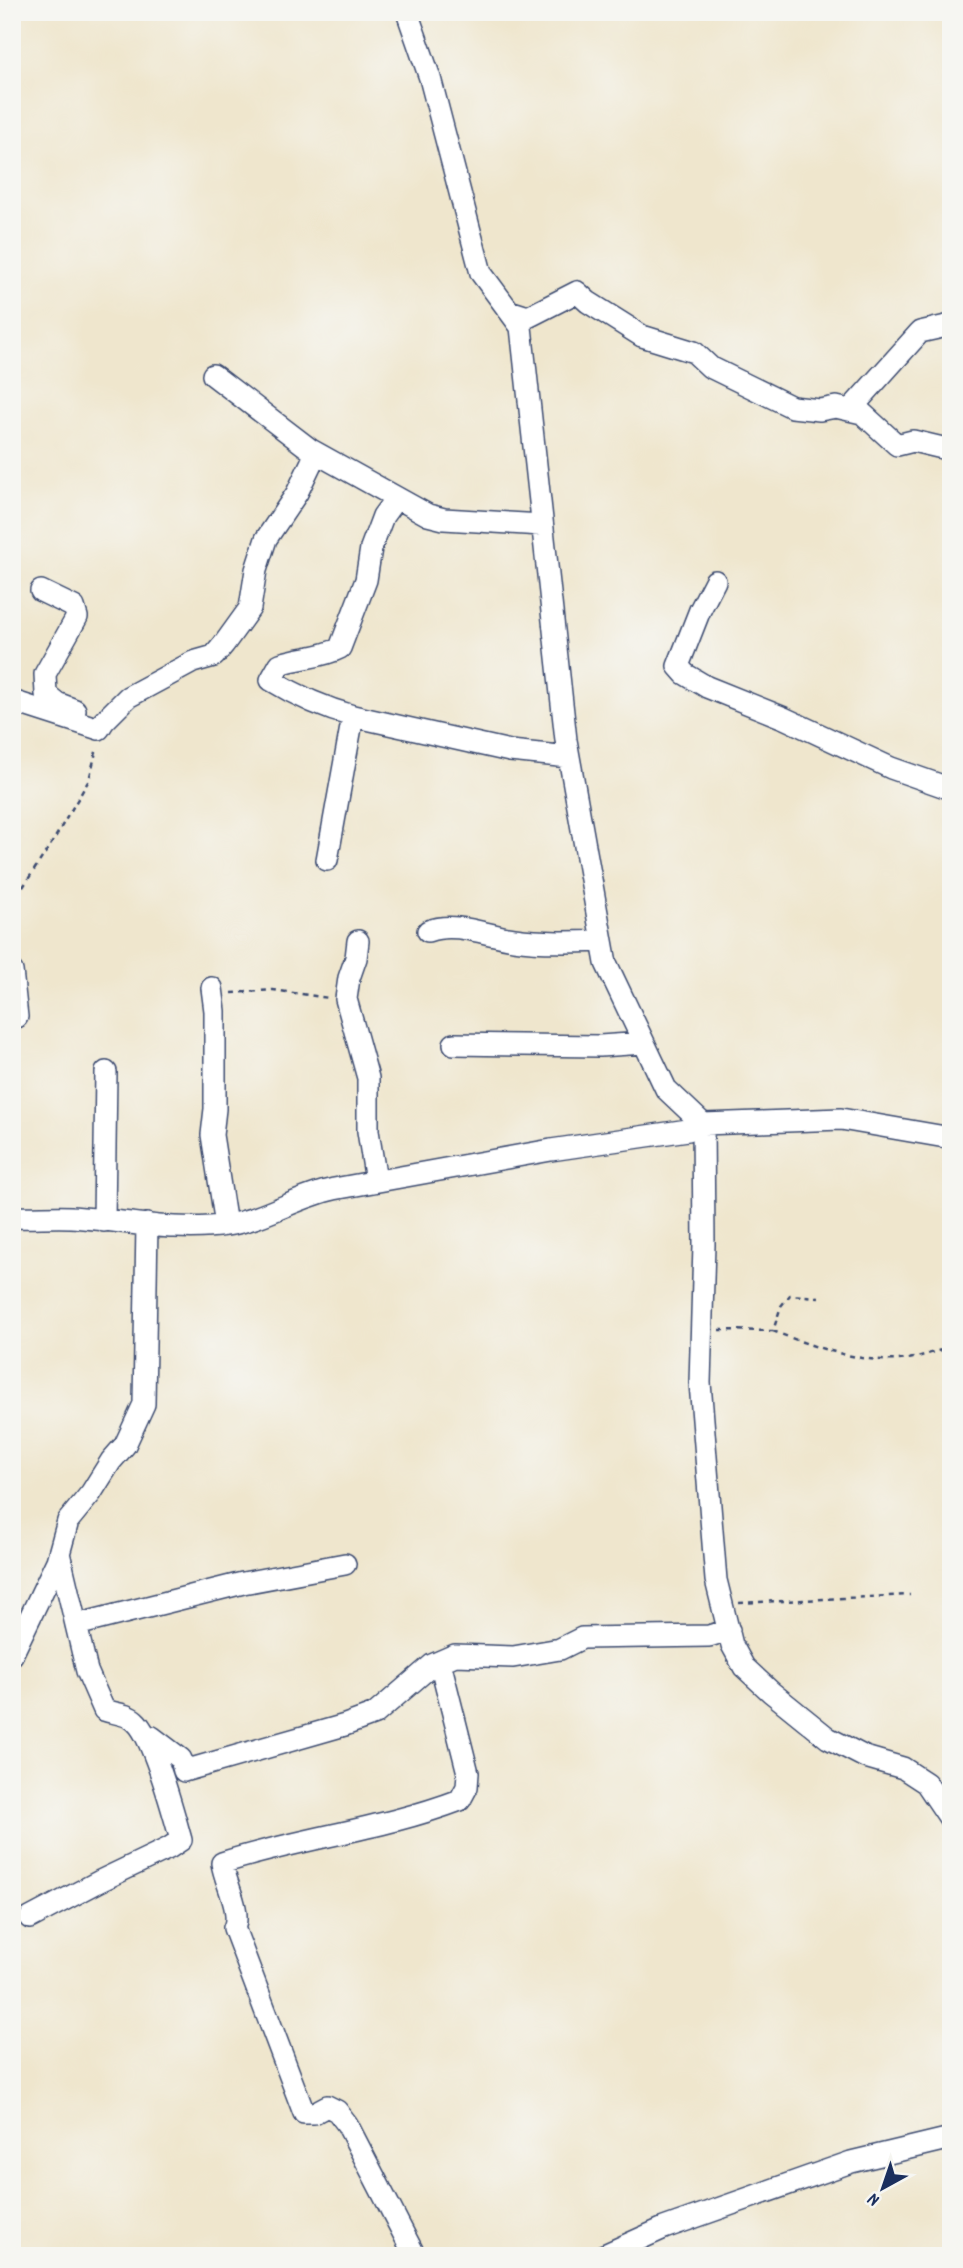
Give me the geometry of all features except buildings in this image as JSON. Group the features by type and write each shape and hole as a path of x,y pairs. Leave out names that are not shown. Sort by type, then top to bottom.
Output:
{"street":[{"path":"407,12 430,78 481,273 521,327 569,757 606,963 666,1088 703,1124 704,1245 700,1383 716,1580 732,1645 744,1667 828,1738 864,1757 903,1768 926,1783 951,1820"},
{"path":"509,311 528,317 577,292 588,302 642,336 694,352 710,367 792,407 820,410 836,407 862,413 897,445 913,441 951,450"},
{"path":"850,410 920,332 951,325"},
{"path":"213,375 316,453 428,515 444,519 542,525"},
{"path":"101,725 128,697 193,662 214,656 224,644 250,608 256,570 266,540 297,493 316,453"},
{"path":"396,498 383,516 371,548 366,580 340,648 328,655 297,658 280,664 271,680 329,710 510,751 569,757"},
{"path":"715,580 678,666 685,674 707,687 784,718 891,768 951,789"},
{"path":"41,590 74,607 77,617 45,674 46,694 57,703 101,725"},
{"path":"12,701 101,725"},
{"path":"327,860 353,716"},
{"path":"428,931 436,928 470,929 514,939 602,941"},
{"path":"358,941 346,999 368,1078 368,1131 376,1181"},
{"path":"12,971 17,1017 12,1017"},
{"path":"212,988 215,1011 215,1109 212,1135 226,1225"},
{"path":"454,1044 600,1046 644,1043"},
{"path":"104,1220 106,1072"},
{"path":"12,1217 70,1217 185,1227 226,1225 269,1213 315,1193 551,1150 688,1130 703,1124 841,1119 951,1138"},
{"path":"12,1654 59,1553 68,1521 125,1445 144,1404 147,1224"},
{"path":"30,1918 169,1849 181,1840 148,1739 134,1719 104,1710 87,1671 59,1553"},
{"path":"76,1625 243,1583 345,1564"},
{"path":"148,1739 152,1737 181,1759 184,1771 375,1714 432,1665 455,1655 513,1657 560,1650 582,1638 709,1636 729,1630"},
{"path":"415,2256 338,2110 327,2106 314,2113 304,2113 233,1928 238,1920 236,1908 224,1880 222,1863 264,1849 347,1831 460,1800 467,1787 468,1773 440,1662"},
{"path":"602,2256 664,2228 851,2162 951,2138"}],"path":[{"path":"12,904 89,780 101,725"},
{"path":"212,988 234,993 273,990 346,999"},
{"path":"773,1331 781,1306 790,1295 819,1297"},
{"path":"701,1329 773,1331 845,1354 882,1359 911,1359 951,1348"},
{"path":"722,1604 910,1595"}]}
